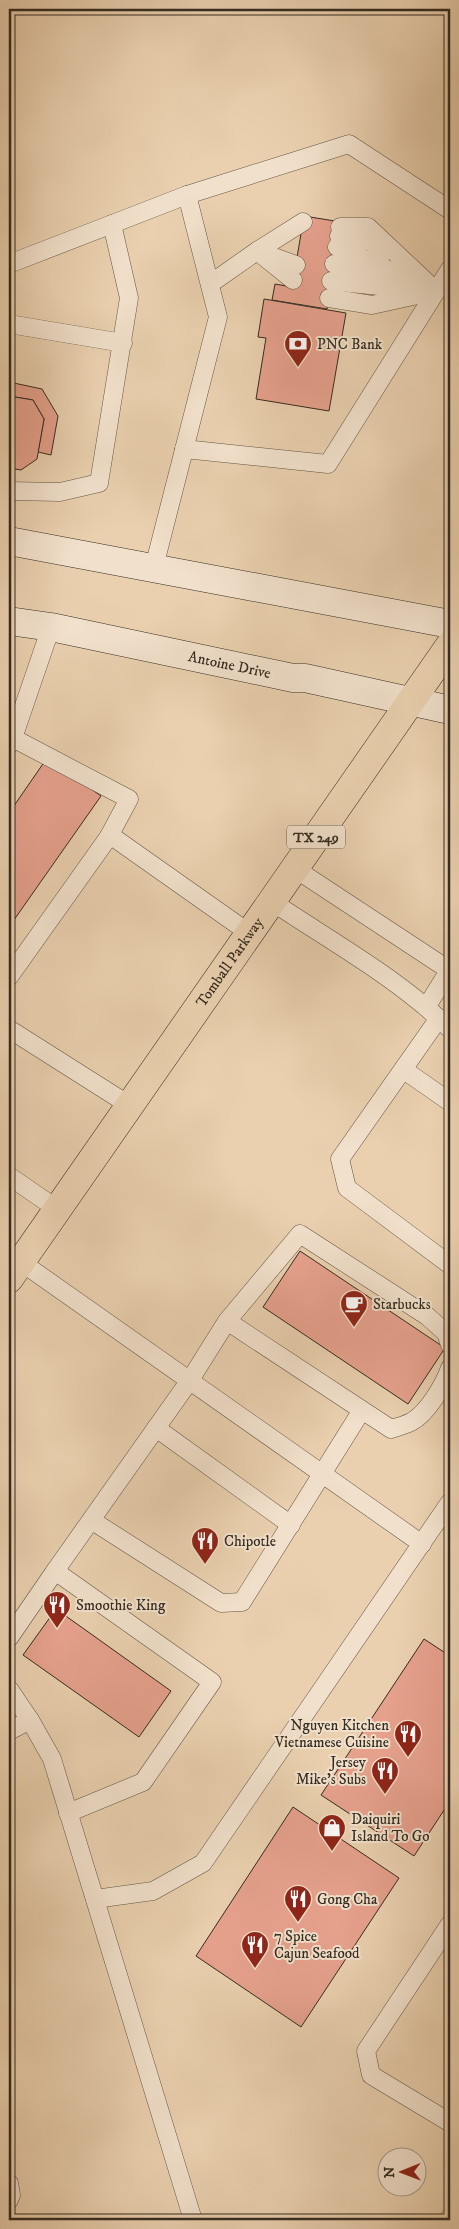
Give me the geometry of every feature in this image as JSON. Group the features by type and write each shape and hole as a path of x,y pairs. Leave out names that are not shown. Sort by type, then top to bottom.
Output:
{"main road":[{"path":"9,541 450,624"},
{"name":"Antoine Drive","path":"9,621 51,627 292,678 305,678 409,703 450,710"},
{"name":"Tomball Parkway","path":"15,1270 450,645"}],"lane":[{"path":"9,264 188,195 349,144 450,210"},
{"path":"154,567 218,317 188,195"},
{"path":"9,491 60,492 99,484 129,298 112,224"},
{"path":"335,259 368,227 436,291"},
{"path":"210,284 257,251 299,247"},
{"path":"257,251 299,247"},
{"path":"257,251 299,247"},
{"path":"335,259 436,291"},
{"path":"335,259 436,291"},
{"path":"184,449 328,464 450,270"},
{"path":"9,324 122,343"},
{"path":"9,977 108,838 129,798 10,740 51,627"},
{"path":"108,838 110,835 249,933"},
{"path":"294,868 450,970 439,1018 340,1159 347,1188 450,1265"},
{"path":"271,901 439,1018"},
{"path":"9,1029 129,1105"},
{"path":"404,1070 450,1102"},
{"path":"9,1176 57,1209"},
{"path":"9,1638 190,1380 227,1321 300,1234 427,1316 446,1333 450,1345"},
{"path":"15,1270 190,1380 422,1544"},
{"path":"227,1321 392,1429 412,1421 434,1399 450,1368"},
{"path":"91,1520 221,1604 242,1602 362,1410"},
{"path":"156,1428 291,1525"},
{"path":"95,1899 153,1891 203,1863 450,1502"},
{"path":"55,1571 212,1682 143,1782 68,1813"},
{"path":"9,1690 30,1720 52,1759 193,2220"},
{"path":"9,1731 30,1720"},
{"path":"450,1924 366,2051 371,2075 450,2121"},
{"path":"9,2183 11,2194 9,2200"},
{"path":"448,2220 450,2216"}],"building":[{"path":"304,216 341,222 327,309 272,300 275,284 292,287"},
{"name":"PNC Bank","path":"264,299 346,313 329,411 256,399 266,338 258,337"},
{"path":"9,382 42,389 58,416 51,455 38,452 44,419 33,400 9,396"},
{"path":"9,396 33,400 44,419 37,459 21,470 9,468"},
{"path":"47,758 101,796 9,927 9,813"},
{"name":"Starbucks","path":"300,1251 445,1348 408,1404 263,1307"},
{"path":"56,1609 171,1691 139,1737 23,1655"},
{"path":"424,1639 450,1656 450,1801 414,1856 321,1795"},
{"path":"293,1807 399,1878 301,2027 196,1956"}],"place":[{"name":"PNC Bank","path":"298,368"},
{"name":"Starbucks","path":"354,1328"},
{"name":"Chipotle","path":"205,1565"},
{"name":"Smoothie King","path":"57,1629"},
{"name":"Nguyen Kitchen Vietnamese Cuisine","path":"408,1758"},
{"name":"Jersey Mike's Subs","path":"385,1795"},
{"name":"Daiquiri Island To Go","path":"332,1852"},
{"name":"Gong Cha","path":"298,1923"},
{"name":"7 Spice Cajun Seafood","path":"255,1969"}]}
